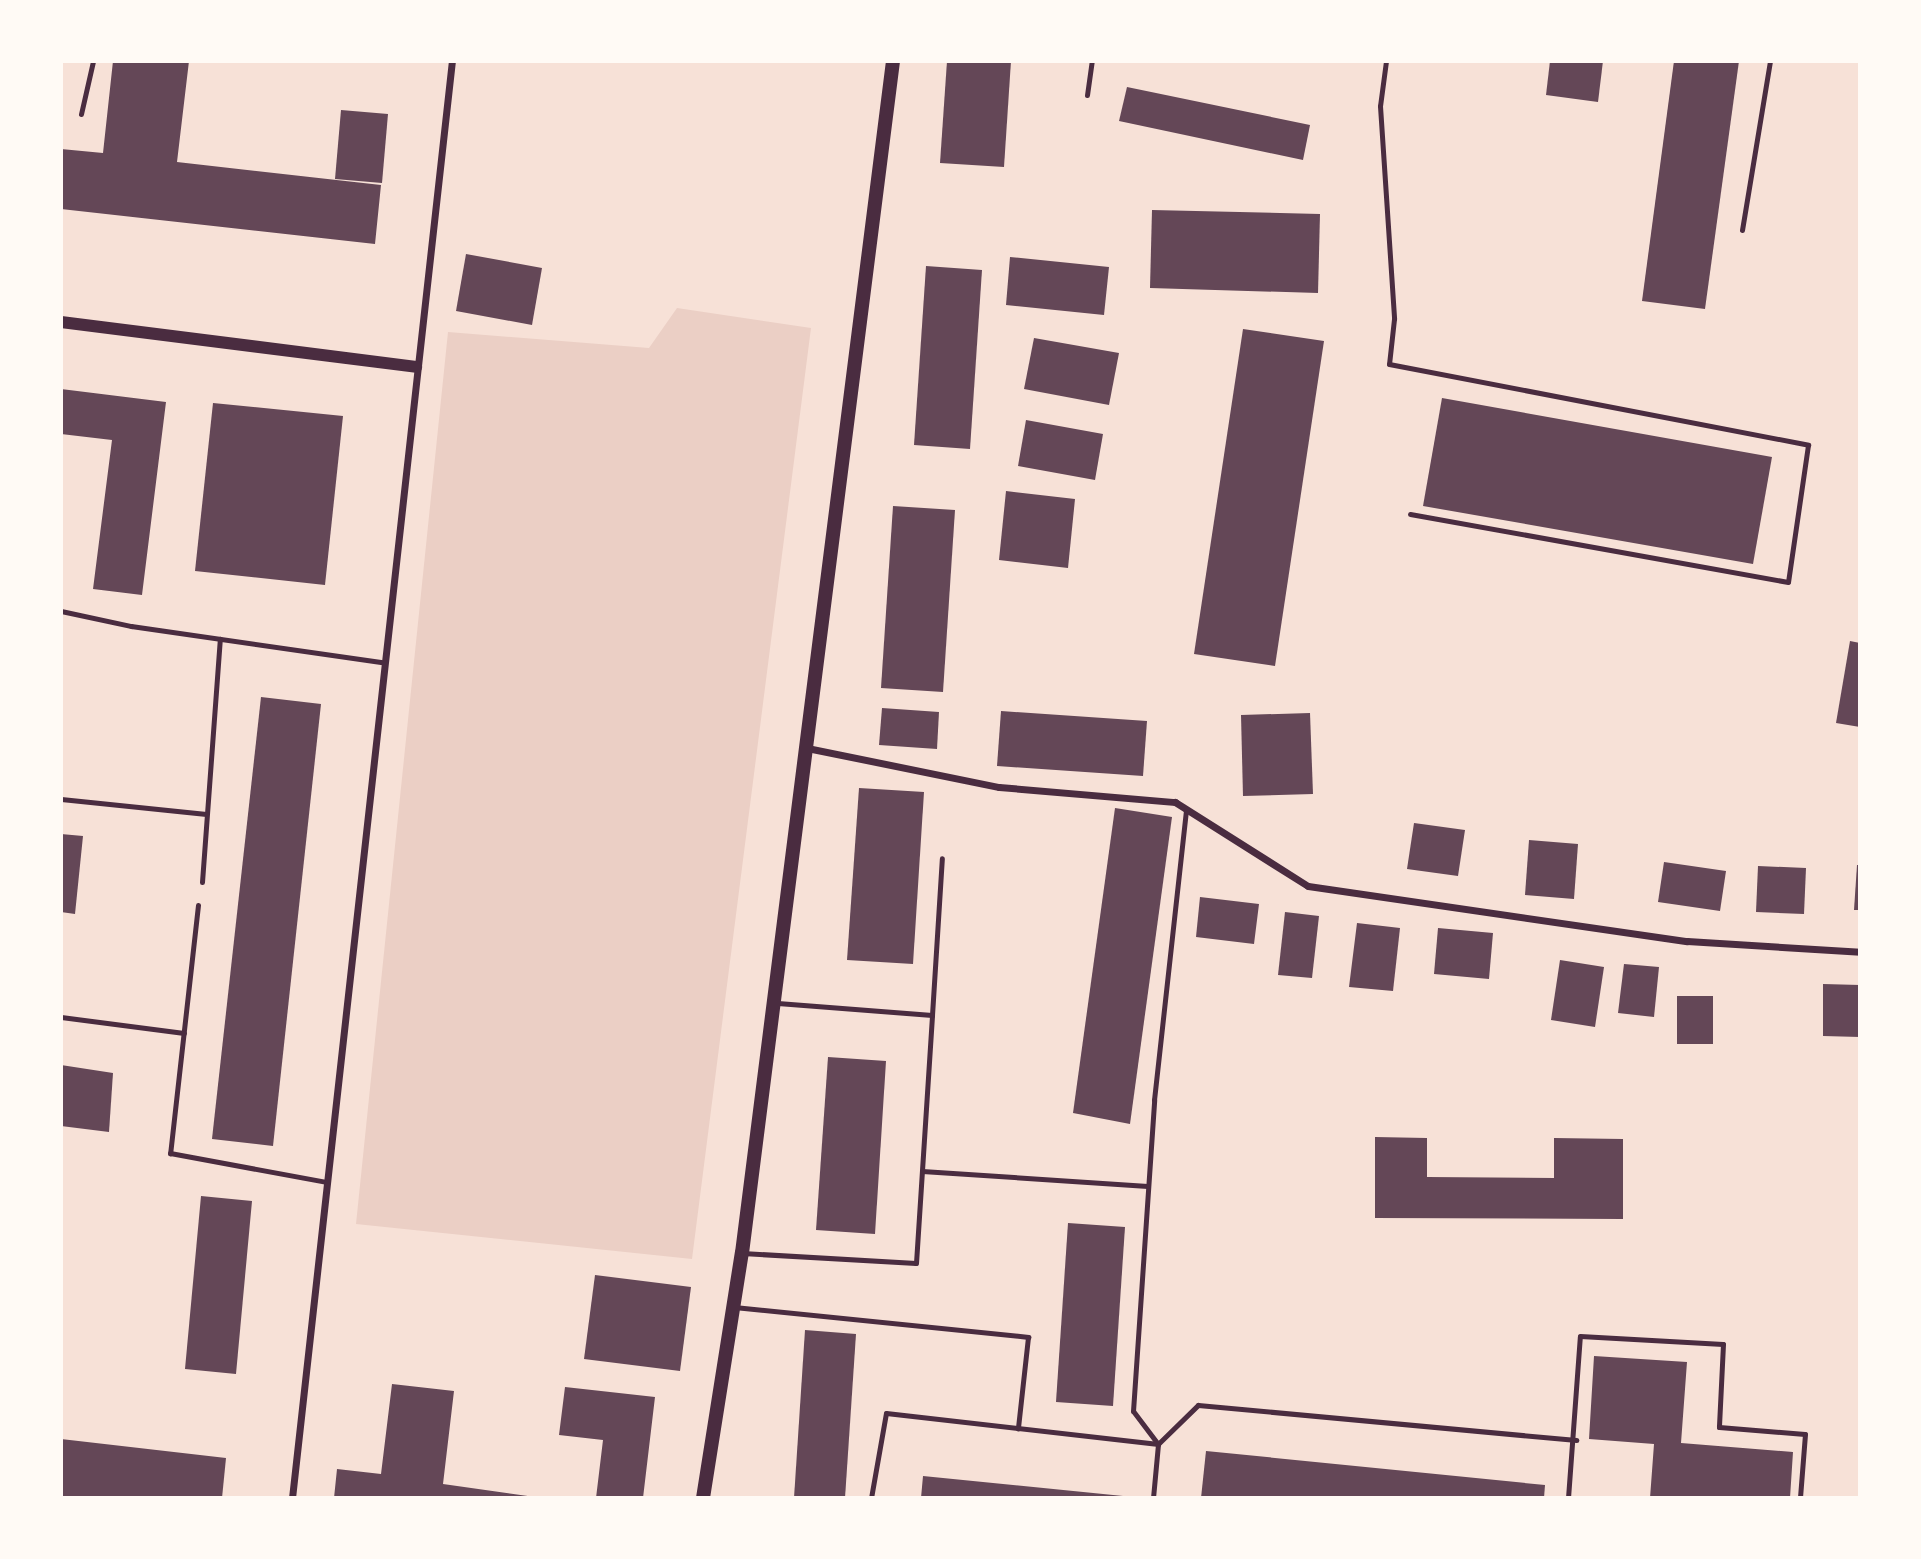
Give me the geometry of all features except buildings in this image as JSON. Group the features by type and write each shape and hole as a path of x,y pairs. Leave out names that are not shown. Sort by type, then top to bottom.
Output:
{"main road":[{"path":"703,1498 742,1253 893,61"}],"street":[{"path":"292,1498 382,662 452,61"},
{"path":"61,321 416,367"},
{"path":"806,748 999,788 1175,802 1308,886 1687,941 1860,952"}],"lane":[{"path":"81,114 93,61"},
{"path":"1087,95 1092,61"},
{"path":"1387,61 1380,106 1394,319 1389,364 1808,445 1788,582 1410,514"},
{"path":"1742,230 1770,61"},
{"path":"61,611 220,639 382,662"},
{"path":"202,882 220,639"},
{"path":"61,799 206,814"},
{"path":"1158,1444 1133,1411 1148,1186 1186,809"},
{"path":"742,1253 916,1263 942,858"},
{"path":"198,905 170,1153 327,1182"},
{"path":"774,1003 932,1016"},
{"path":"61,1017 184,1033"},
{"path":"922,1171 1148,1186"},
{"path":"733,1307 1028,1337 1018,1428"},
{"path":"1569,1498 1576,1440 1580,1336 1723,1344 1719,1427 1805,1434 1800,1498"},
{"path":"1153,1498 1158,1444 1198,1405 1576,1440"},
{"path":"871,1498 886,1413 1158,1444"}],"shaded area":[{"path":"677,308 811,328 692,1259 356,1224 448,332 649,348"}]}
